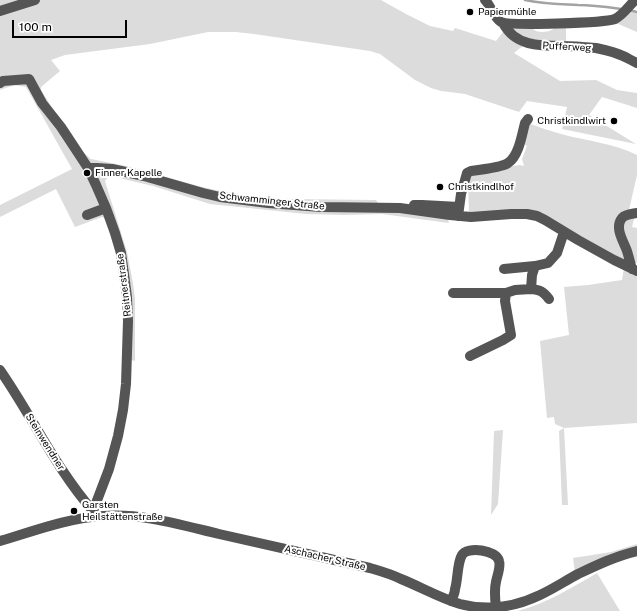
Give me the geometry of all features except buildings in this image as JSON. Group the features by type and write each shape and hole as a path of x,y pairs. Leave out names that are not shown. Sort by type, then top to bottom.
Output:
{"street":[{"path":"0,11 35,0"},
{"name":"Pufferweg","path":"485,0 498,20 503,23 506,29 515,37 525,42 536,45 595,48 618,54 637,63"},
{"path":"503,23 529,24 613,20 635,0"},
{"name":"Reitnerstraße","path":"0,82 29,79 42,103 88,168 106,208 120,252 127,297 128,321 126,384 118,436 94,514"},
{"path":"459,212 461,194 467,173 508,163 514,157 519,146 525,123 528,119"},
{"name":"Schwamminger Straße","path":"88,168 112,169 144,176 203,193 238,200 314,206 400,208 459,212 480,217 511,214 532,215 546,220 564,232 635,270"},
{"path":"87,215 106,208"},
{"path":"635,270 620,234 620,225 622,218 629,214 637,213"},
{"path":"504,270 548,263 557,253 564,232"},
{"path":"531,288 535,266"},
{"path":"453,293 506,293 531,288 545,293 549,299"},
{"path":"470,356 511,335 505,301 506,293"},
{"name":"Steinwendner","path":"0,370 67,477 94,514"},
{"name":"Aschacher Straße","path":"0,541 94,514 152,519 370,568 402,579 451,601 470,606 502,608 541,595 595,566 637,550"},
{"path":"451,601 455,590 462,554 465,551 480,550 491,552 496,555 499,560 495,590 502,608"}],"shaded area":[{"path":"0,0 381,0 430,26 453,31 455,28 496,41 503,32 512,39 526,45 514,53 560,81 596,80 617,90 637,93 637,108 602,97 589,115 636,144 562,129 567,107 527,101 519,112 465,94 441,91 431,88 415,80 380,54 370,51 254,34 236,32 208,32 150,44 65,55 51,60 60,71 41,87 41,90 63,125 83,152 91,159 126,166 220,191 251,196 291,199 376,200 383,211 404,212 448,219 449,223 382,214 306,214 210,204 153,186 115,177 108,177 105,181 127,252 133,283 135,299 135,361 131,360 124,323 121,284 116,255 106,219 102,217 75,227 56,189 0,217 0,205 72,169 26,87 14,85 0,90"},
{"path":"630,11 637,13 637,32 616,23"},
{"path":"556,26 566,26 566,41 533,42 508,27 528,27 536,31 544,32 552,30"},
{"path":"528,123 561,134 619,148 637,155 637,175 629,210 636,211 632,227 637,228 637,263 626,264 551,220 469,214 468,175 497,168 520,165 524,166 522,159 527,146 522,143"},
{"path":"624,268 637,275 637,423 564,428 555,424 554,417 547,418 540,341 569,335 564,287 622,280"},
{"path":"564,428 568,505 562,505 559,431"},
{"path":"503,430 498,504 491,515 494,431"},
{"path":"637,544 637,546 575,573 573,558 611,552"},
{"path":"597,573 620,611 517,611 548,600"}],"waterway":[{"path":"525,0 622,9"},
{"path":"629,10 637,12"}],"place":[{"name":"Papiermühle","path":"470,12"},
{"name":"Christkindlwirt","path":"614,121"},
{"name":"Finner Kapelle","path":"87,173"},
{"name":"Christkindlhof","path":"440,187"},
{"name":"Garsten Heilstättenstraße","path":"74,511"}]}
